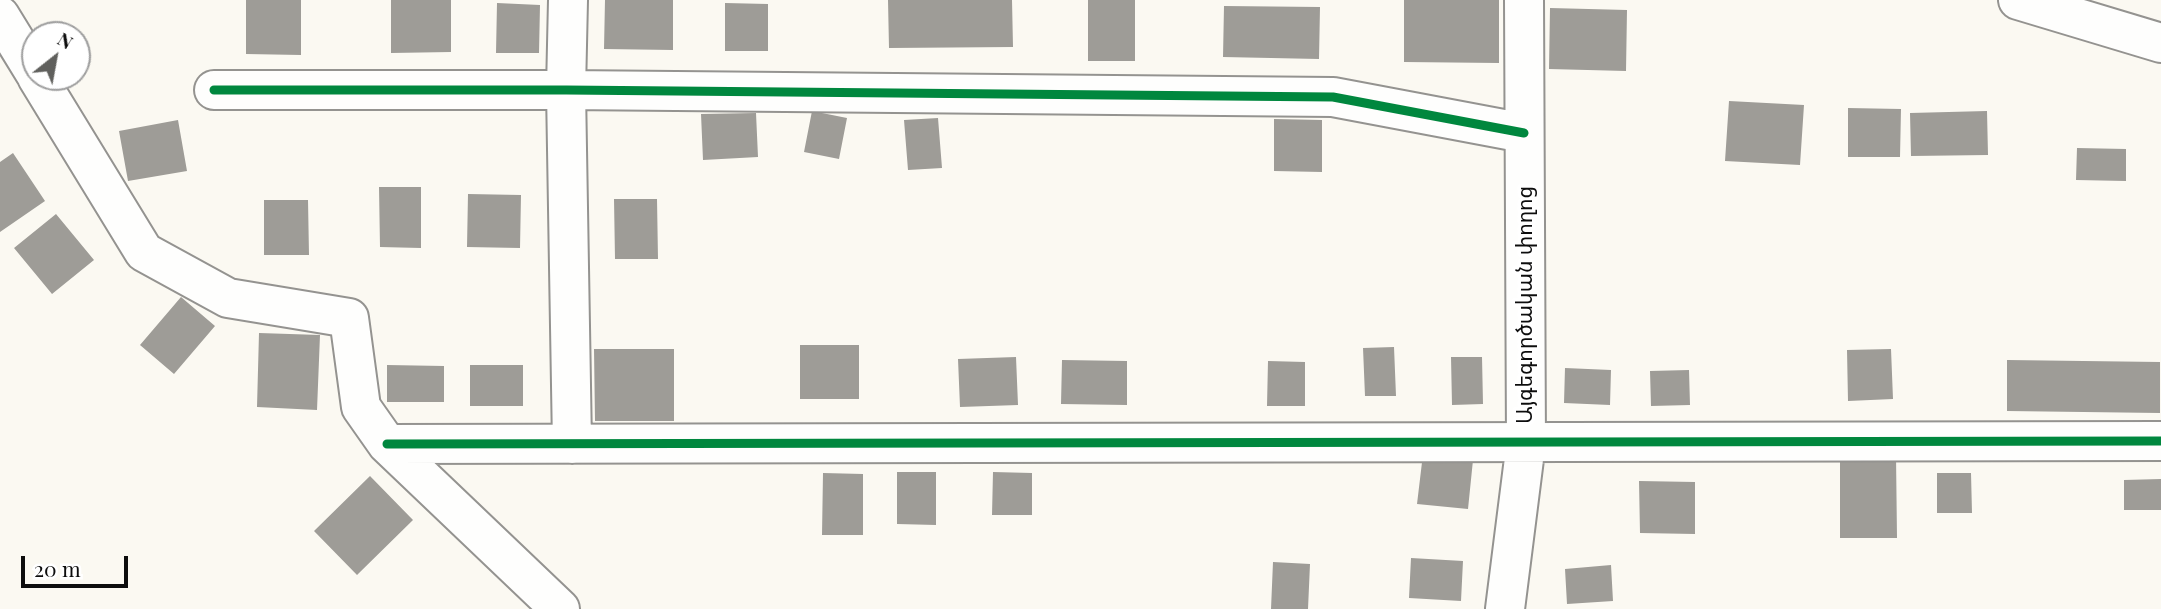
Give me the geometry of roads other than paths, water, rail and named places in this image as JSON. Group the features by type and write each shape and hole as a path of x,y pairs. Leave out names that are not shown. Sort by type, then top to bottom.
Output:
{"street":[{"path":"568,0 566,90 572,444"},
{"name":"Այգեգործական փողոց","path":"1505,609 1526,443 1524,0"},
{"path":"2018,0 2161,43"},
{"path":"0,16 21,50"},
{"path":"215,90 566,90 1333,97 1524,133"},
{"path":"46,91 144,252 228,298 349,318 361,407 387,444 560,609"},
{"path":"387,444 2161,441"}]}
